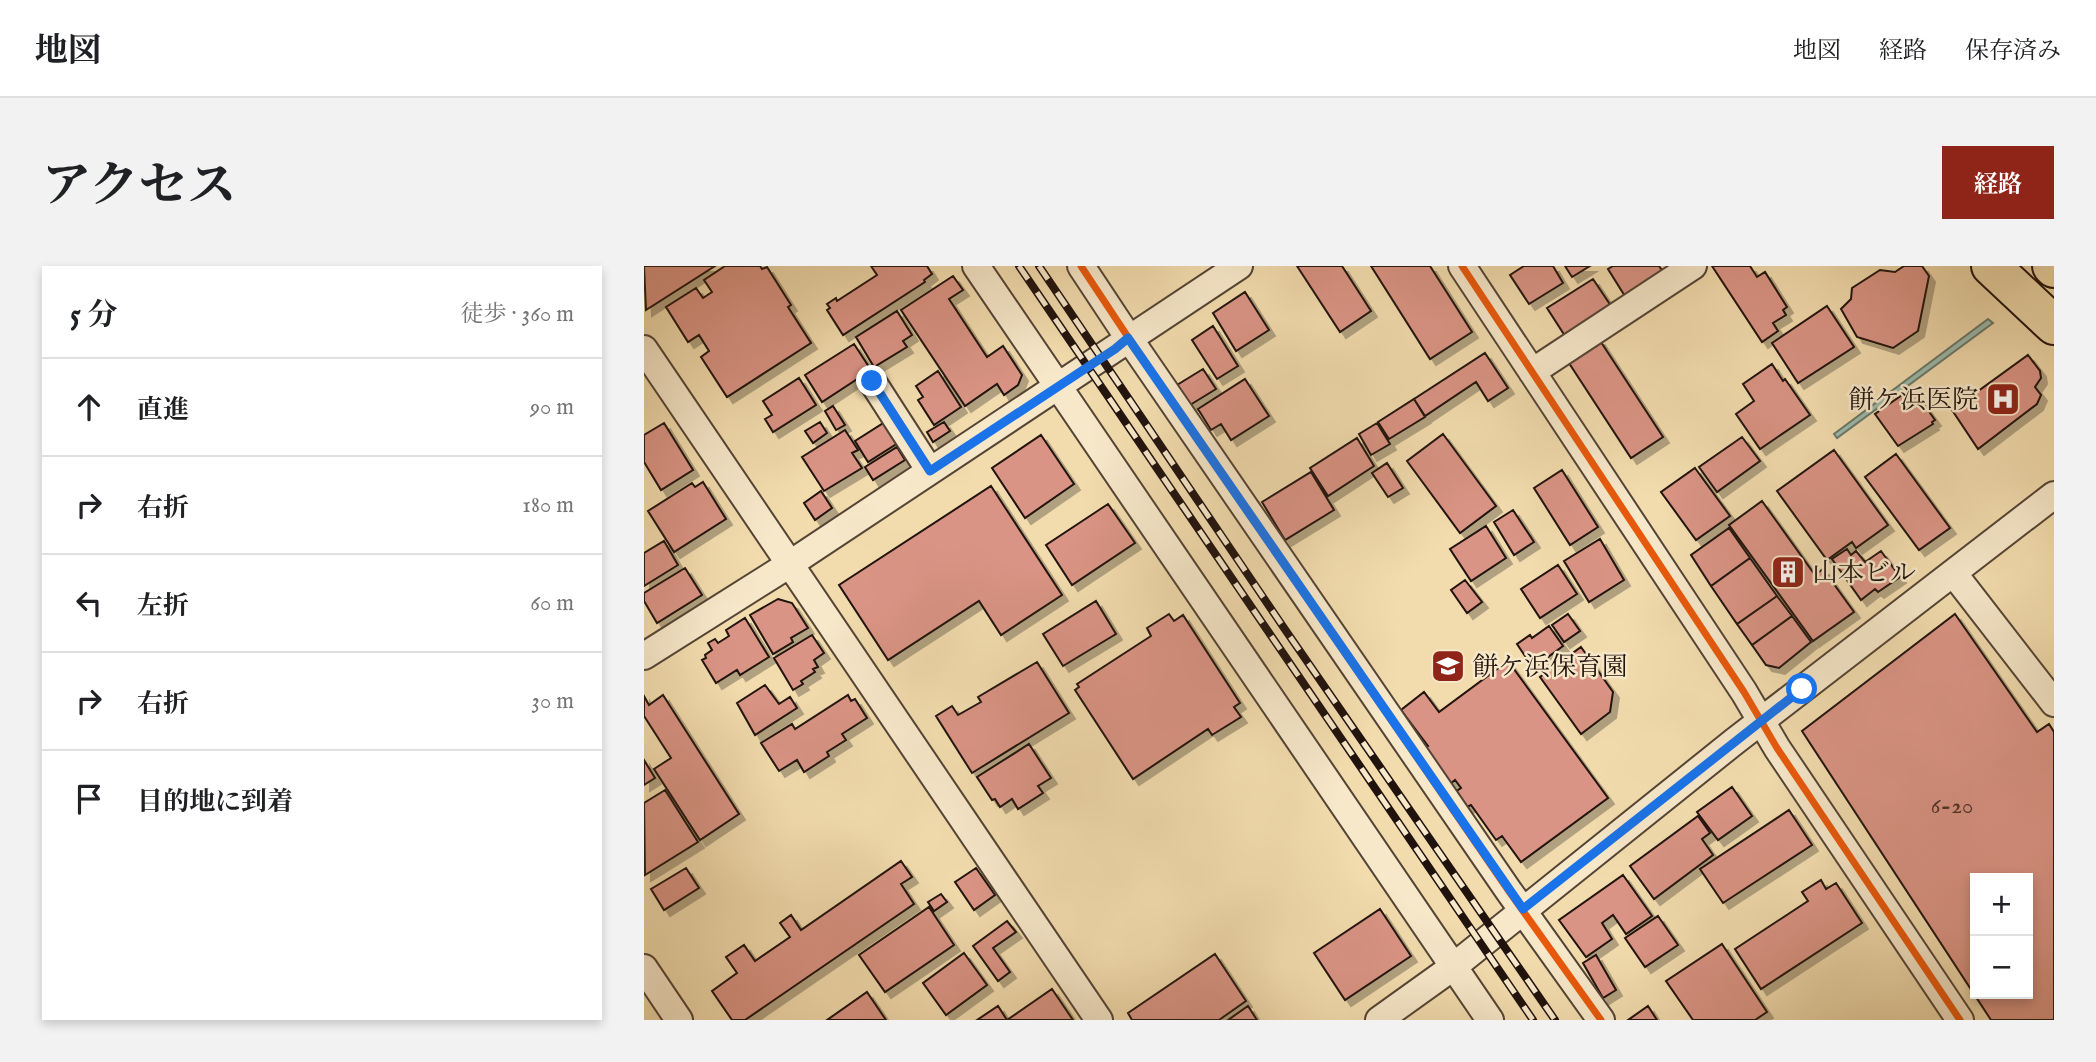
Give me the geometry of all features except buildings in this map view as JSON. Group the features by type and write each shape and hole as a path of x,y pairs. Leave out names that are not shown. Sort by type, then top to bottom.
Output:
{"highway":[{"path":"1991,266 2054,325"}],"street":[{"path":"976,266 1490,1020"},
{"path":"1081,266 1128,338 1601,1020"},
{"path":"1462,266 1960,1020"},
{"path":"1532,372 1693,266"},
{"path":"644,656 790,564 1115,349 1228,269"},
{"path":"644,349 1099,1020"},
{"path":"872,381 930,471"},
{"path":"1378,1020 1453,967 1761,721 2054,495"},
{"path":"1954,574 2054,703"},
{"path":"644,968 679,1020"}],"shaded area":[{"path":"1988,319 1993,323 1837,438 1834,434"}],"railway":[{"path":"1019,266 1533,1020"},
{"path":"1039,266 1284,628 1555,1020"}],"cycle path":[{"path":"1081,266 1508,890 1601,1020"},
{"path":"1462,266 1744,692 1777,748 1960,1020"}],"place":[{"name":"餅ケ浜医院","path":"2003,399"},
{"name":"山本ビル","path":"1788,572"},
{"name":"餅ケ浜保育園","path":"1448,666"}],"route":[{"path":"872,381 930,471 1128,338 1523,909 1802,689"}]}
